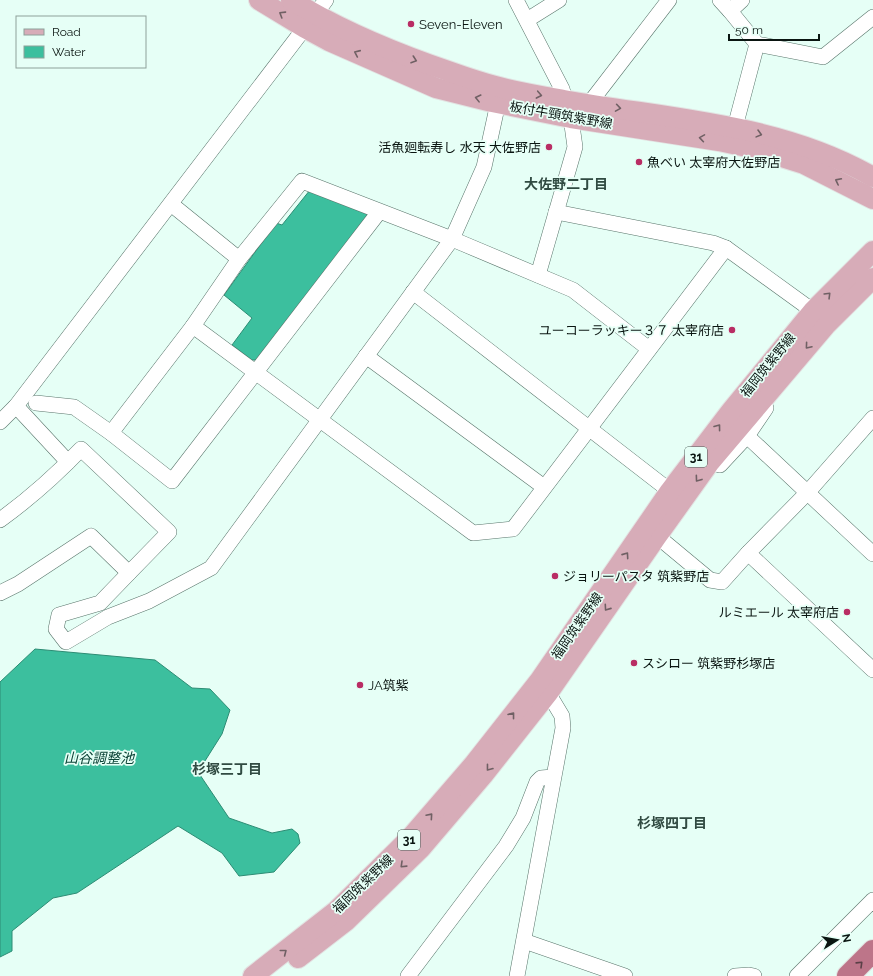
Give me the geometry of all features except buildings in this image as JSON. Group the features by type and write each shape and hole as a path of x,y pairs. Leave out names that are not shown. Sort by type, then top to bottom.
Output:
{"highway":[{"path":"848,976 873,952"}],"main road":[{"name":"板付牛頸筑紫野線","path":"259,0 315,14 329,41 436,88 498,103 568,109 589,104 735,127 804,146 861,170 873,177"},
{"name":"板付牛頸筑紫野線","path":"292,0 351,33 408,58 568,109 756,149 804,164 873,199"},
{"name":"福岡筑紫野線","path":"274,976 346,921 421,848 484,774 544,686 670,491 731,411 813,311 873,251"},
{"name":"福岡筑紫野線","path":"253,976 336,911 411,837 544,686 710,462 826,325 873,278"}],"street":[{"path":"516,0 562,89 576,147 538,275"},
{"path":"527,20 559,0"},
{"path":"589,104 668,0"},
{"path":"742,0 725,5 756,44 823,57 873,17"},
{"path":"0,422 16,406 315,14"},
{"path":"735,127 756,44"},
{"path":"0,520 15,509 81,449 169,532 100,603 59,615 56,629 66,642 108,617 149,601 212,568 452,239 484,167 498,103"},
{"path":"111,433 193,326 239,259 302,181 452,239 573,290 649,349"},
{"path":"171,204 239,259"},
{"path":"36,403 74,407 111,433 172,481 379,212"},
{"path":"556,212 713,242 726,248 813,311"},
{"path":"193,326 473,533 513,529 726,248"},
{"path":"413,292 670,491"},
{"path":"366,356 544,487"},
{"path":"710,462 720,465 747,436 769,404 773,387"},
{"path":"16,406 68,462"},
{"path":"656,536 710,580 722,582 872,422"},
{"path":"747,436 873,554"},
{"path":"0,593 18,584 91,536 128,573"},
{"path":"748,553 873,670"},
{"path":"517,976 563,721 562,716 544,686"},
{"path":"408,976 506,846 523,818 537,782 541,778 554,777"},
{"path":"797,976 873,900"},
{"path":"524,941 625,976"},
{"path":"736,976 754,976"}],"water":[{"path":"310,190 365,210 368,216 257,360 252,360 232,345 252,318 224,295 276,223 282,225"},
{"name":"山谷調整池","path":"35,649 155,660 192,688 210,689 230,710 222,734 198,772 229,818 272,833 292,829 298,834 300,843 274,872 239,876 222,853 178,826 77,893 53,898 12,931 12,951 0,957 0,682"}],"place":[{"name":"Seven-Eleven","path":"411,24"},
{"name":"活魚廻転寿し 水天 大佐野店","path":"549,147"},
{"name":"魚べい 太宰府大佐野店","path":"639,162"},
{"name":"ユーコーラッキー３７ 太宰府店","path":"732,330"},
{"name":"ジョリーパスタ 筑紫野店","path":"555,576"},
{"name":"ルミエール 太宰府店","path":"847,612"},
{"name":"スシロー 筑紫野杉塚店","path":"634,663"},
{"name":"JA筑紫","path":"360,685"}],"district":[{"name":"大佐野二丁目","path":"566,184"},
{"name":"杉塚三丁目","path":"227,769"},
{"name":"杉塚四丁目","path":"672,823"}]}
